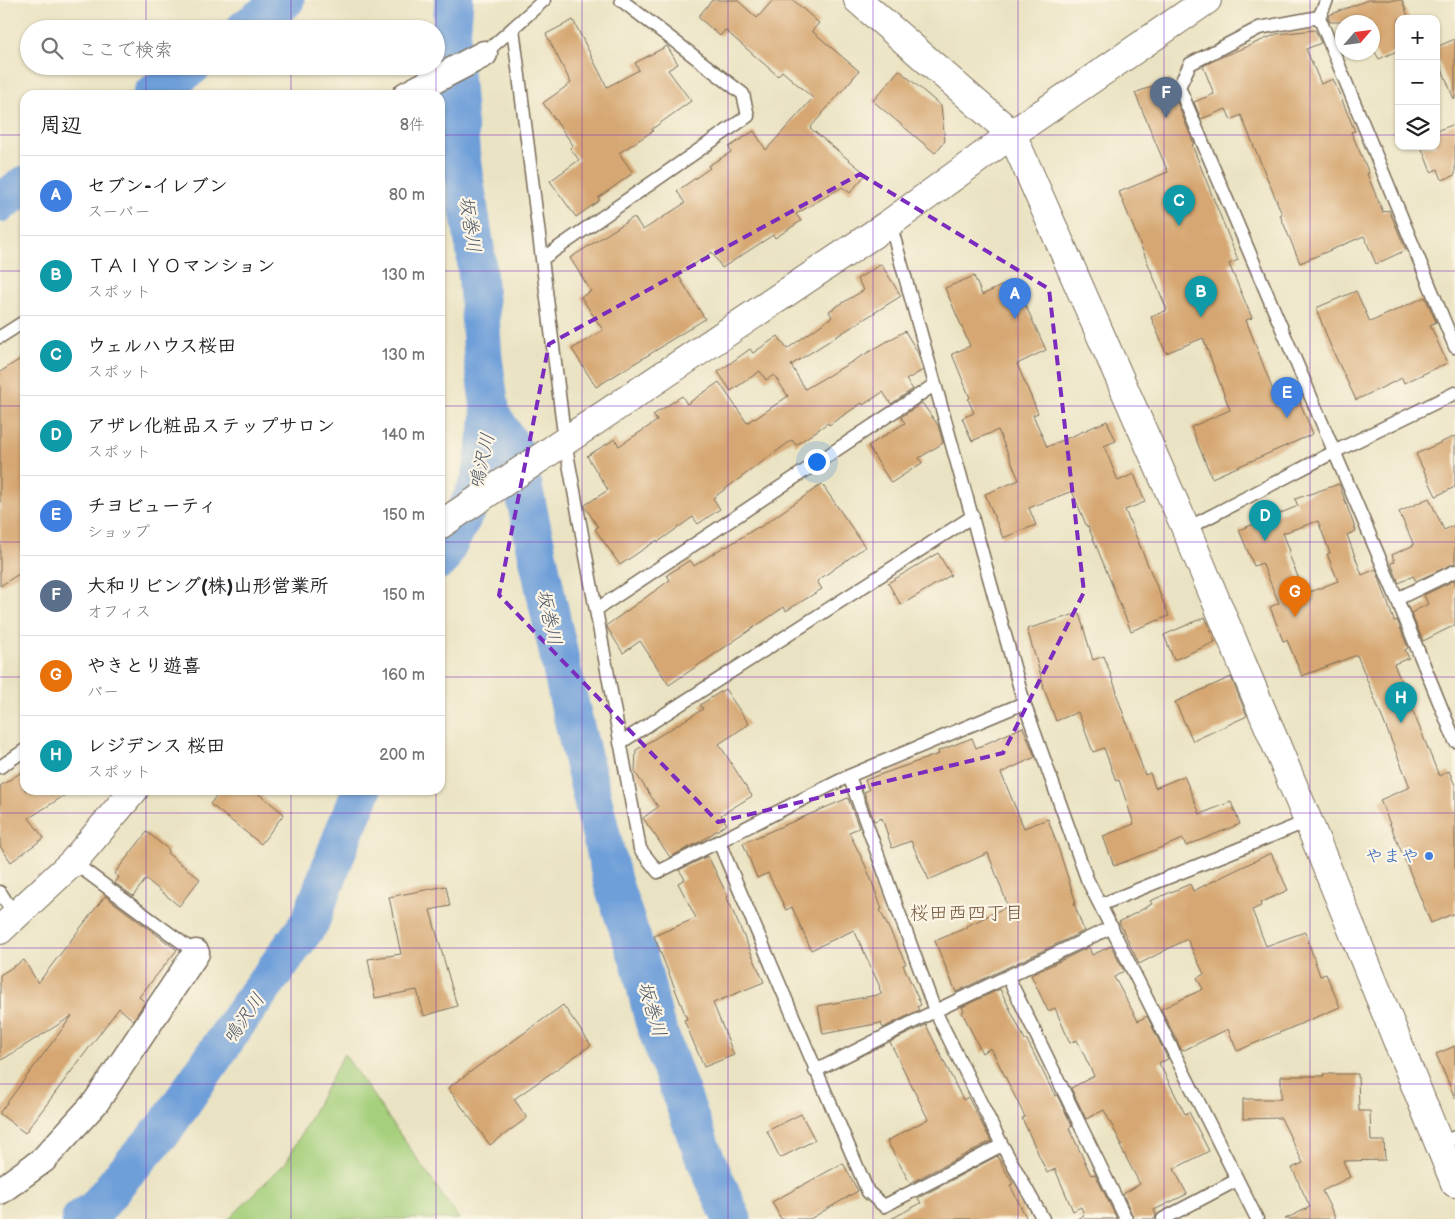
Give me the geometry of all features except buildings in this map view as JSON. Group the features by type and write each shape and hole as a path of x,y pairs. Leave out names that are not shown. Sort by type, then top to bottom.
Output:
{"street":[{"path":"858,0 1012,134 1186,529 1308,822 1447,1140 1455,1183"},
{"path":"445,522 890,223 1012,134 1207,0"},
{"path":"445,74 484,54"},
{"path":"416,90 444,75"},
{"path":"8,923 73,862 130,795"},
{"path":"0,1191 43,1160 96,1102 196,953"}],"lane":[{"path":"484,54 544,0"},
{"path":"542,259 748,116 743,94 621,0"},
{"path":"1326,0 1319,17 1455,348"},
{"path":"1319,17 1259,28 1190,64 1179,87 1397,599 1455,741"},
{"path":"513,28 565,442 640,849 658,872 849,776 1024,704"},
{"path":"890,223 1024,704 1087,879 1257,1219"},
{"path":"0,337 20,324"},
{"path":"597,608 934,385"},
{"path":"1186,529 1334,452 1455,393"},
{"path":"620,743 973,516"},
{"path":"1397,599 1455,570"},
{"path":"0,766 20,753"},
{"path":"849,776 935,1011 1002,1145 1043,1219"},
{"path":"1100,905 1308,822"},
{"path":"719,842 868,1192 884,1206 1002,1145"},
{"path":"73,862 196,953"},
{"path":"0,892 8,923"},
{"path":"815,1071 935,1011 1112,927"},
{"path":"1008,977 1126,1219"},
{"path":"1163,1219 1237,1180"}],"highlighted area":[{"path":"860,174 1049,289 1084,592 1003,753 718,822 499,595 549,344"}],"green space":[{"path":"344,1054 459,1219 229,1219 287,1161"}],"waterway":[{"path":"257,20 285,0"},
{"name":"坂巻川","path":"454,0 451,37 461,158 476,255 483,358 491,415 516,454 567,693 613,884 641,966 654,1021 702,1151 732,1219"},
{"path":"159,90 180,75"},
{"path":"0,203 20,189"},
{"name":"鳴沢川","path":"445,550 480,483 491,415"},
{"name":"鳴沢川","path":"81,1219 96,1209 122,1176 164,1129 236,1024 310,922 360,795"}],"place":[{"name":"大和リビング(株)山形営業所","path":"1166,118"},
{"name":"ウェルハウス桜田","path":"1179,226"},
{"name":"ＴＡＩＹＯマンション","path":"1201,317"},
{"name":"セブン-イレブン","path":"1015,319"},
{"name":"チヨビューティ","path":"1287,418"},
{"name":"アザレ化粧品ステップサロン","path":"1265,541"},
{"name":"やきとり遊喜","path":"1295,617"},
{"name":"レジデンス 桜田","path":"1401,723"},
{"name":"やまや","path":"1429,856"}],"district":[{"name":"桜田西四丁目","path":"967,912"}]}
